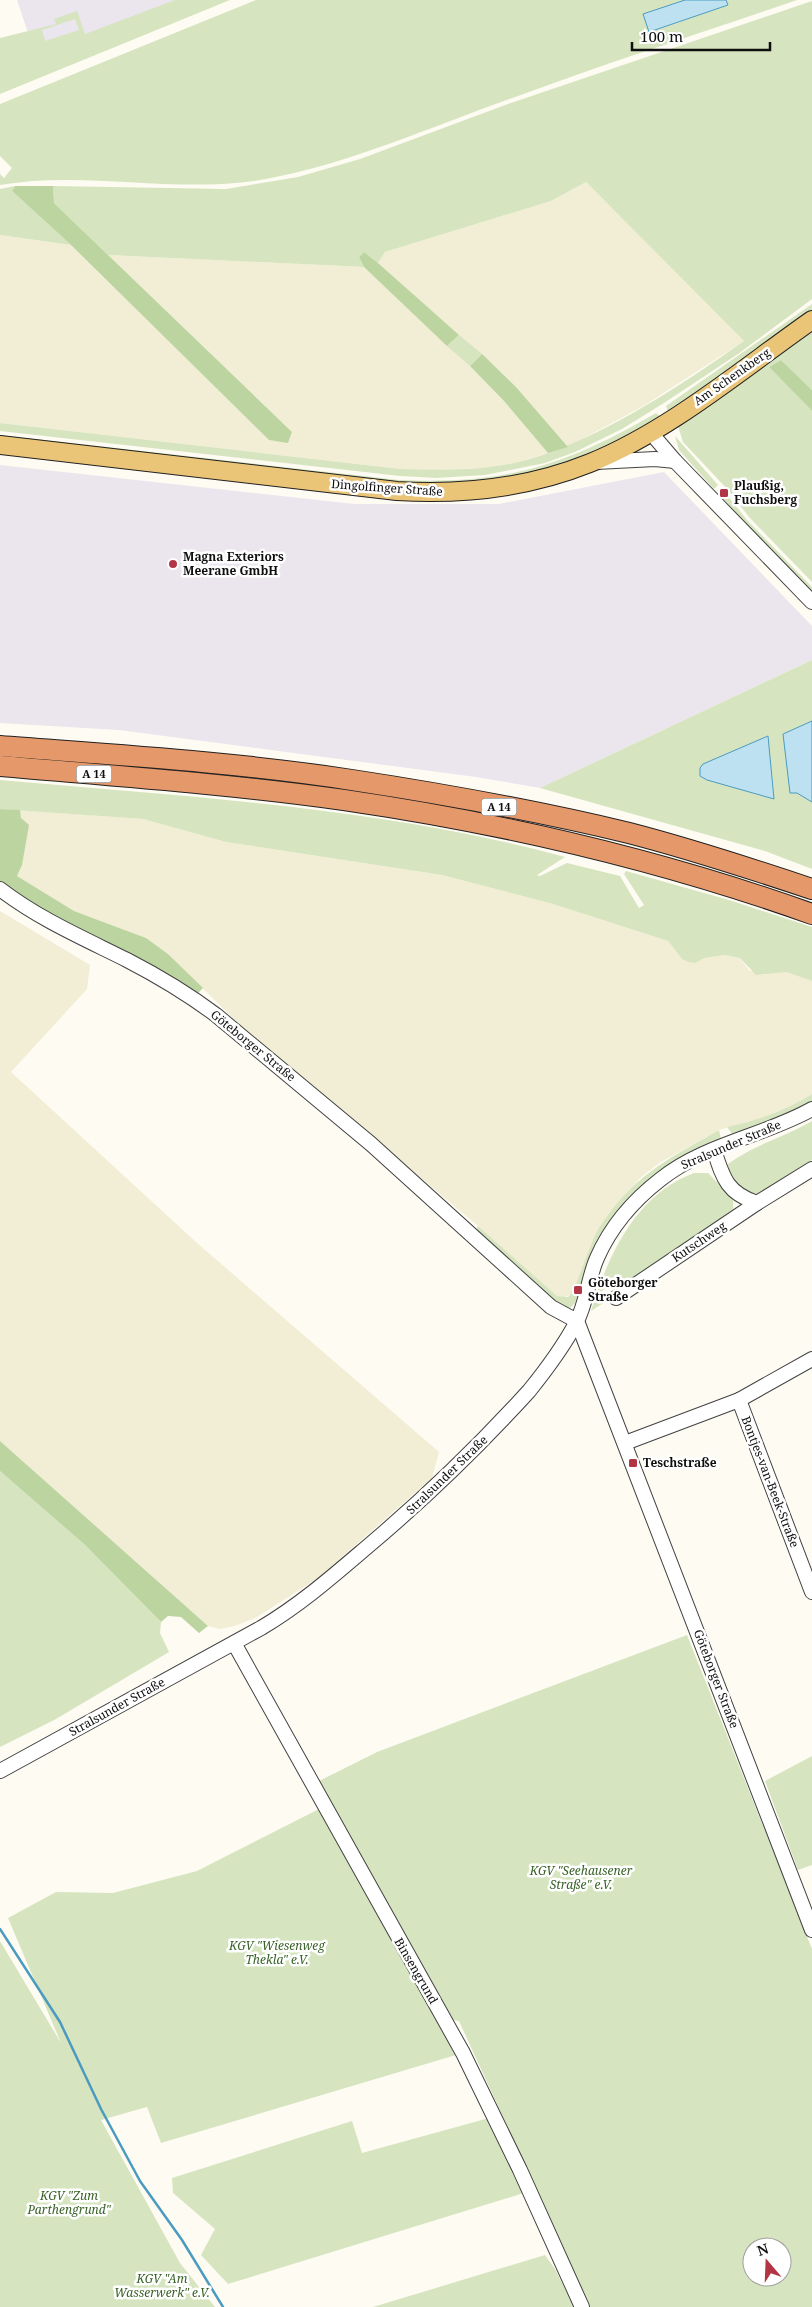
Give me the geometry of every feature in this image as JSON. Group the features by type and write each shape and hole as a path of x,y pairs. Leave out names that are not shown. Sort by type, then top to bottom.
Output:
{"highway":[{"name":"A 14","path":"0,746 254,768 351,780 629,833 812,889"},
{"name":"A 14","path":"0,766 188,782 345,801 530,834 653,864 812,914"}],"main road":[{"name":"Am Schenkberg","path":"651,432 812,320"},
{"name":"Dingolfinger Straße","path":"0,445 420,492 483,490 519,484 591,462 651,432"}],"street":[{"path":"651,432 675,462 812,602"},
{"path":"591,462 655,459 675,462"},
{"name":"Göteborger Straße","path":"0,889 52,923 129,961 193,998 216,1015 371,1144 551,1307 577,1321 812,1930"},
{"name":"Stralsunder Straße","path":"0,1770 234,1643 290,1610 324,1584 414,1507 529,1391 545,1371 577,1321 597,1258 622,1217 641,1196 662,1178 696,1157 794,1119 812,1109"},
{"path":"714,1150 725,1181 733,1191 743,1198 758,1203"},
{"name":"Kutschweg","path":"616,1298 812,1169"},
{"path":"625,1443 739,1400 812,1359"},
{"name":"Bontjes-van-Beek-Straße","path":"739,1400 812,1592"},
{"name":"Binsengrund","path":"234,1643 463,2053 520,2170 582,2307"}],"shaded area":[{"path":"17,0 198,0 39,65"},
{"path":"586,182 744,341 645,405 568,447 516,387 378,263 385,252 551,201"},
{"path":"0,235 71,245 269,440 288,442 292,432 108,255 364,267 470,366 504,401 548,453 514,463 484,468 401,469 0,423"},
{"path":"0,465 354,504 499,504 664,472 812,626 812,660 540,788 476,777 119,730 0,723"},
{"path":"20,810 143,819 226,842 442,875 553,904 668,941 682,959 695,963 705,958 725,955 740,958 749,970 763,975 773,972 786,972 812,981 812,1094 791,1107 771,1116 719,1130 659,1163 640,1178 613,1209 571,1295 557,1296 478,1226 249,1034 168,954 146,938 74,911 17,876 22,865"},
{"path":"0,911 90,965 87,989 11,1072 197,1243 439,1452 432,1478 318,1578 257,1617 235,1626 220,1629 208,1626 0,1441"}],"green space":[{"path":"175,0 230,0 0,94 0,38 56,24 54,19 77,11 85,34","holes":["75,19 79,30 45,41 42,30"]},
{"path":"256,0 685,0 643,14 650,32 727,5 726,0 797,0 587,71 394,142 298,172 266,179 200,185 66,180 0,185 0,174 4,178 12,168 0,156 0,104"},
{"path":"812,1 812,299 738,354 622,429 575,452 545,463 485,475 436,478 400,476 0,431 0,423 401,469 443,470 472,469 514,463 543,455 604,429 692,377 744,341 586,182 551,201 385,252 378,263 364,252 359,257 364,267 108,255 54,203 53,186 226,189 298,177 360,159 508,104"},
{"path":"15,186 12,191 71,245 0,235 0,189"},
{"path":"15,186 53,186 54,203 292,432 288,443 269,440 71,245 12,191"},
{"path":"364,252 459,335 447,346 364,267 359,257"},
{"path":"812,304 812,313 668,411 666,406"},
{"path":"812,326 812,390 781,360 769,367 812,411 812,582 749,517 729,491 683,442 678,426"},
{"path":"459,335 482,354 470,366 447,346"},
{"path":"482,354 516,387 568,447 548,453 504,401 470,366"},
{"path":"781,360 812,390 812,411 769,367"},
{"path":"656,413 660,416 627,436 566,465 519,478 423,486 0,440 0,435 399,480 436,481 502,475 533,468 592,447"},
{"path":"675,436 718,485 714,489 679,450"},
{"path":"727,495 747,520 812,587 812,594 743,523 723,498"},
{"path":"812,660 812,869 765,851 540,788"},
{"path":"0,780 285,806 426,826 496,840 565,857 537,875 540,876 567,863 620,876 639,908 644,905 624,874 626,871 729,900 812,927 812,981 786,972 756,975 740,958 725,955 705,958 695,963 688,962 682,959 668,941 553,904 442,875 226,842 143,819 0,809"},
{"path":"0,809 20,810 21,818 29,825 22,865 17,876 74,911 146,938 168,954 203,988 196,995 55,922 0,885"},
{"path":"812,1094 812,1103 789,1115 733,1135 727,1127 771,1114"},
{"path":"812,1121 812,1160 757,1196 745,1193 736,1186 728,1164 758,1146"},
{"path":"719,1130 721,1139 683,1156 663,1169 588,1268 575,1303 570,1308 562,1307 474,1233 478,1226 557,1296 568,1297 575,1286 599,1228 625,1195 652,1170"},
{"path":"694,1173 708,1173 733,1199 733,1209 673,1253 624,1285 609,1285 602,1291 608,1300 591,1311 606,1269 627,1230 640,1212 655,1196 673,1183"},
{"path":"0,1441 208,1626 199,1633 181,1617 168,1616 161,1622 85,1545 0,1471"},
{"path":"0,1471 85,1545 161,1622 160,1633 169,1652 56,1719 0,1747"},
{"name":"KGV \"Seehausener Straße\" e.V.","path":"687,1635 812,1949 812,2307 590,2307 459,2021 443,2018 456,2055 161,2143 147,2107 101,2120 180,2263 215,2307 0,2307 0,1941 61,2043 8,1918 56,1892 113,1893 197,1871 321,1808 315,1783 377,1752"},
{"path":"812,1756 812,1865 798,1870 765,1781"},
{"path":"489,2118 524,2193 228,2284 201,2255 215,2229 173,2193 172,2178 352,2121 362,2153"},
{"path":"545,2255 555,2269 574,2307 373,2307"}],"water":[{"path":"685,0 726,0 728,5 649,32 643,14"},
{"path":"812,721 812,802 797,793 790,793 783,734"},
{"path":"768,736 774,799 707,780 700,776 700,768 703,764"}],"waterway":[{"path":"0,1929 60,2022 101,2109 140,2181 182,2240 223,2307"}],"place":[{"name":"Plaußig, Fuchsberg","path":"724,493"},
{"name":"Magna Exteriors Meerane GmbH","path":"173,564"},
{"name":"Göteborger Straße","path":"578,1290"},
{"name":"Teschstraße","path":"633,1463"}],"park label":[{"name":"KGV \"Wiesenweg Thekla\" e.V.","path":"277,1953"},
{"name":"KGV \"Zum Parthengrund\"","path":"69,2203"},
{"name":"KGV \"Am Wasserwerk\" e.V.","path":"162,2286"}]}
